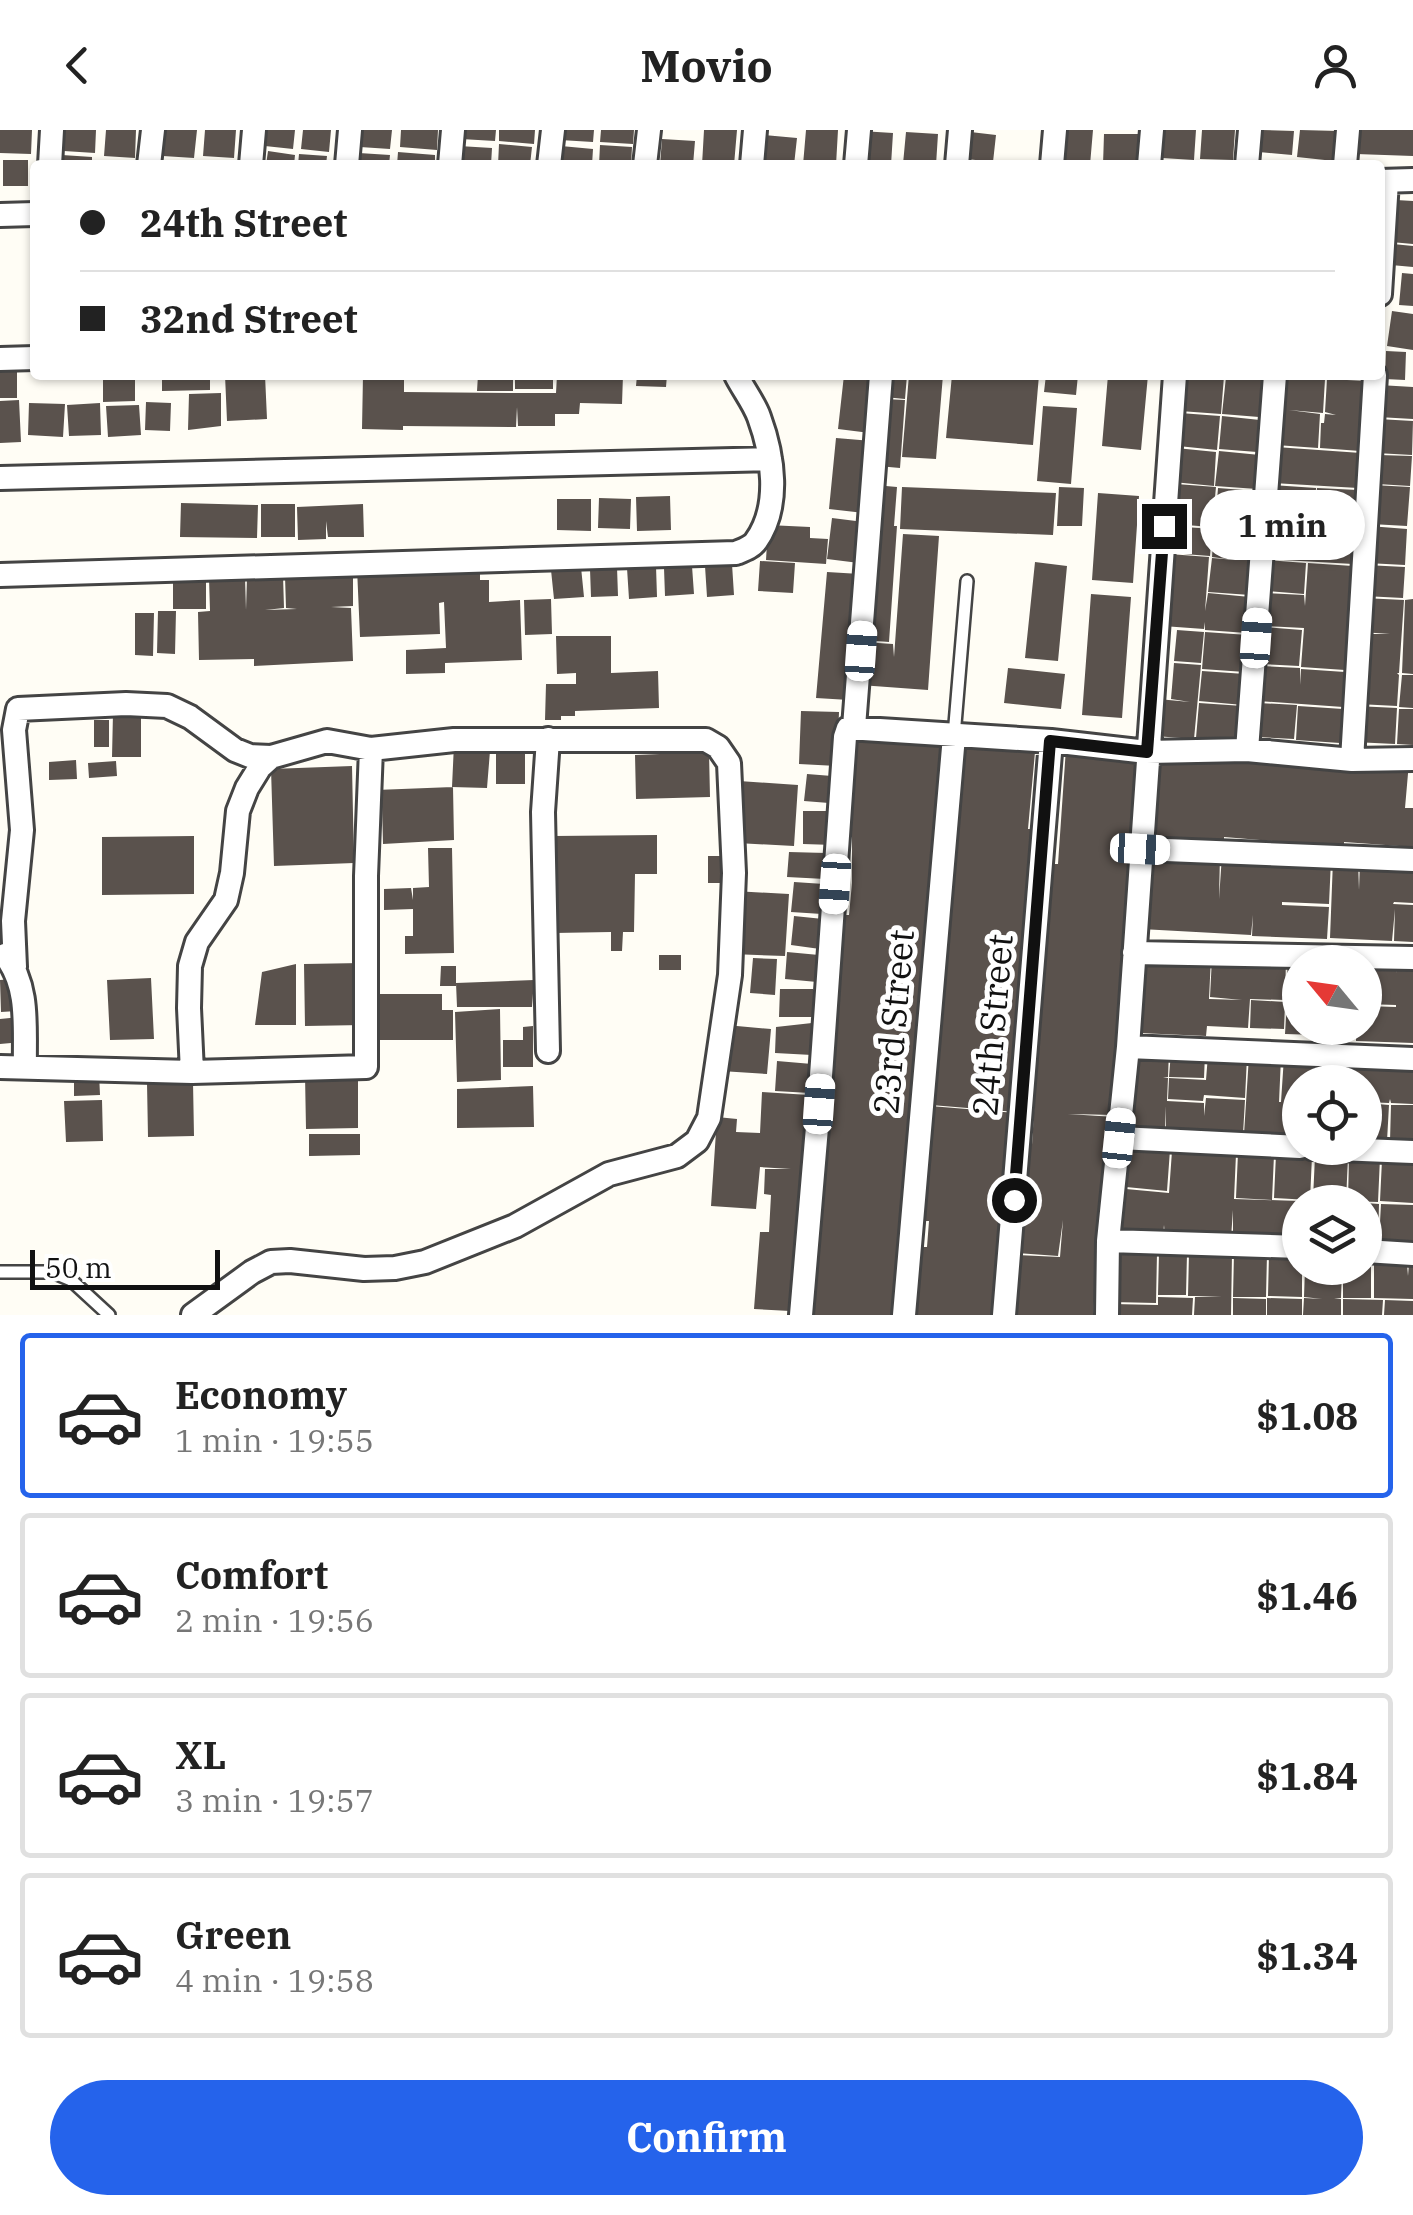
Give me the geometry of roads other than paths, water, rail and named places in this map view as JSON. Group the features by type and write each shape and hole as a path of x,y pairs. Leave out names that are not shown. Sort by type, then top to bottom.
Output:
{"street":[{"path":"50,160 52,130"},
{"path":"150,160 152,130"},
{"path":"251,160 254,130"},
{"path":"347,160 350,130"},
{"path":"450,160 453,130"},
{"path":"549,160 552,130"},
{"path":"645,160 648,130"},
{"path":"752,160 755,130"},
{"path":"856,160 859,130"},
{"path":"957,160 960,130"},
{"path":"1052,160 1055,130"},
{"path":"1150,160 1152,130"},
{"path":"1247,160 1250,130"},
{"path":"1345,160 1348,130"},
{"path":"1385,181 1413,180"},
{"path":"0,215 30,214"},
{"path":"0,359 30,358"},
{"path":"0,575 736,554 754,544 773,492 770,458 759,416 739,380"},
{"path":"801,1315 881,380"},
{"path":"1107,1315 1108,1242 1128,1047 1175,380"},
{"path":"1248,750 1275,380"},
{"path":"1352,760 1375,380"},
{"path":"0,478 770,458"},
{"path":"24,1066 24,996 6,923 22,830 9,708 167,706 234,750 250,756 271,757 327,741 371,749 454,740 706,740 729,763 734,873 730,975 710,1118 697,1141 677,1156 610,1174 515,1226 425,1262 364,1269 271,1262 192,1315"},
{"path":"849,732 1050,741 1147,752 1248,750 1352,760 1413,759"},
{"name":"23rd Street","path":"904,1315 954,736"},
{"path":"548,738 544,812 548,1051"},
{"name":"24th Street","path":"1004,1315 1050,741"},
{"path":"0,1067 192,1072 366,1067 366,876 371,749"},
{"path":"192,1072 190,966 197,942 226,900 238,811 246,788 271,757"},
{"path":"1140,849 1413,860"},
{"path":"0,948 15,967"},
{"path":"1134,953 1413,958"},
{"path":"1128,1047 1413,1059"},
{"path":"1119,1138 1282,1146"},
{"path":"1382,1151 1413,1152"},
{"path":"1108,1242 1282,1247"},
{"path":"1382,1252 1413,1254"}],"lane":[{"path":"954,736 967,581"},
{"path":"0,1272 52,1272 71,1280 109,1315"}]}
